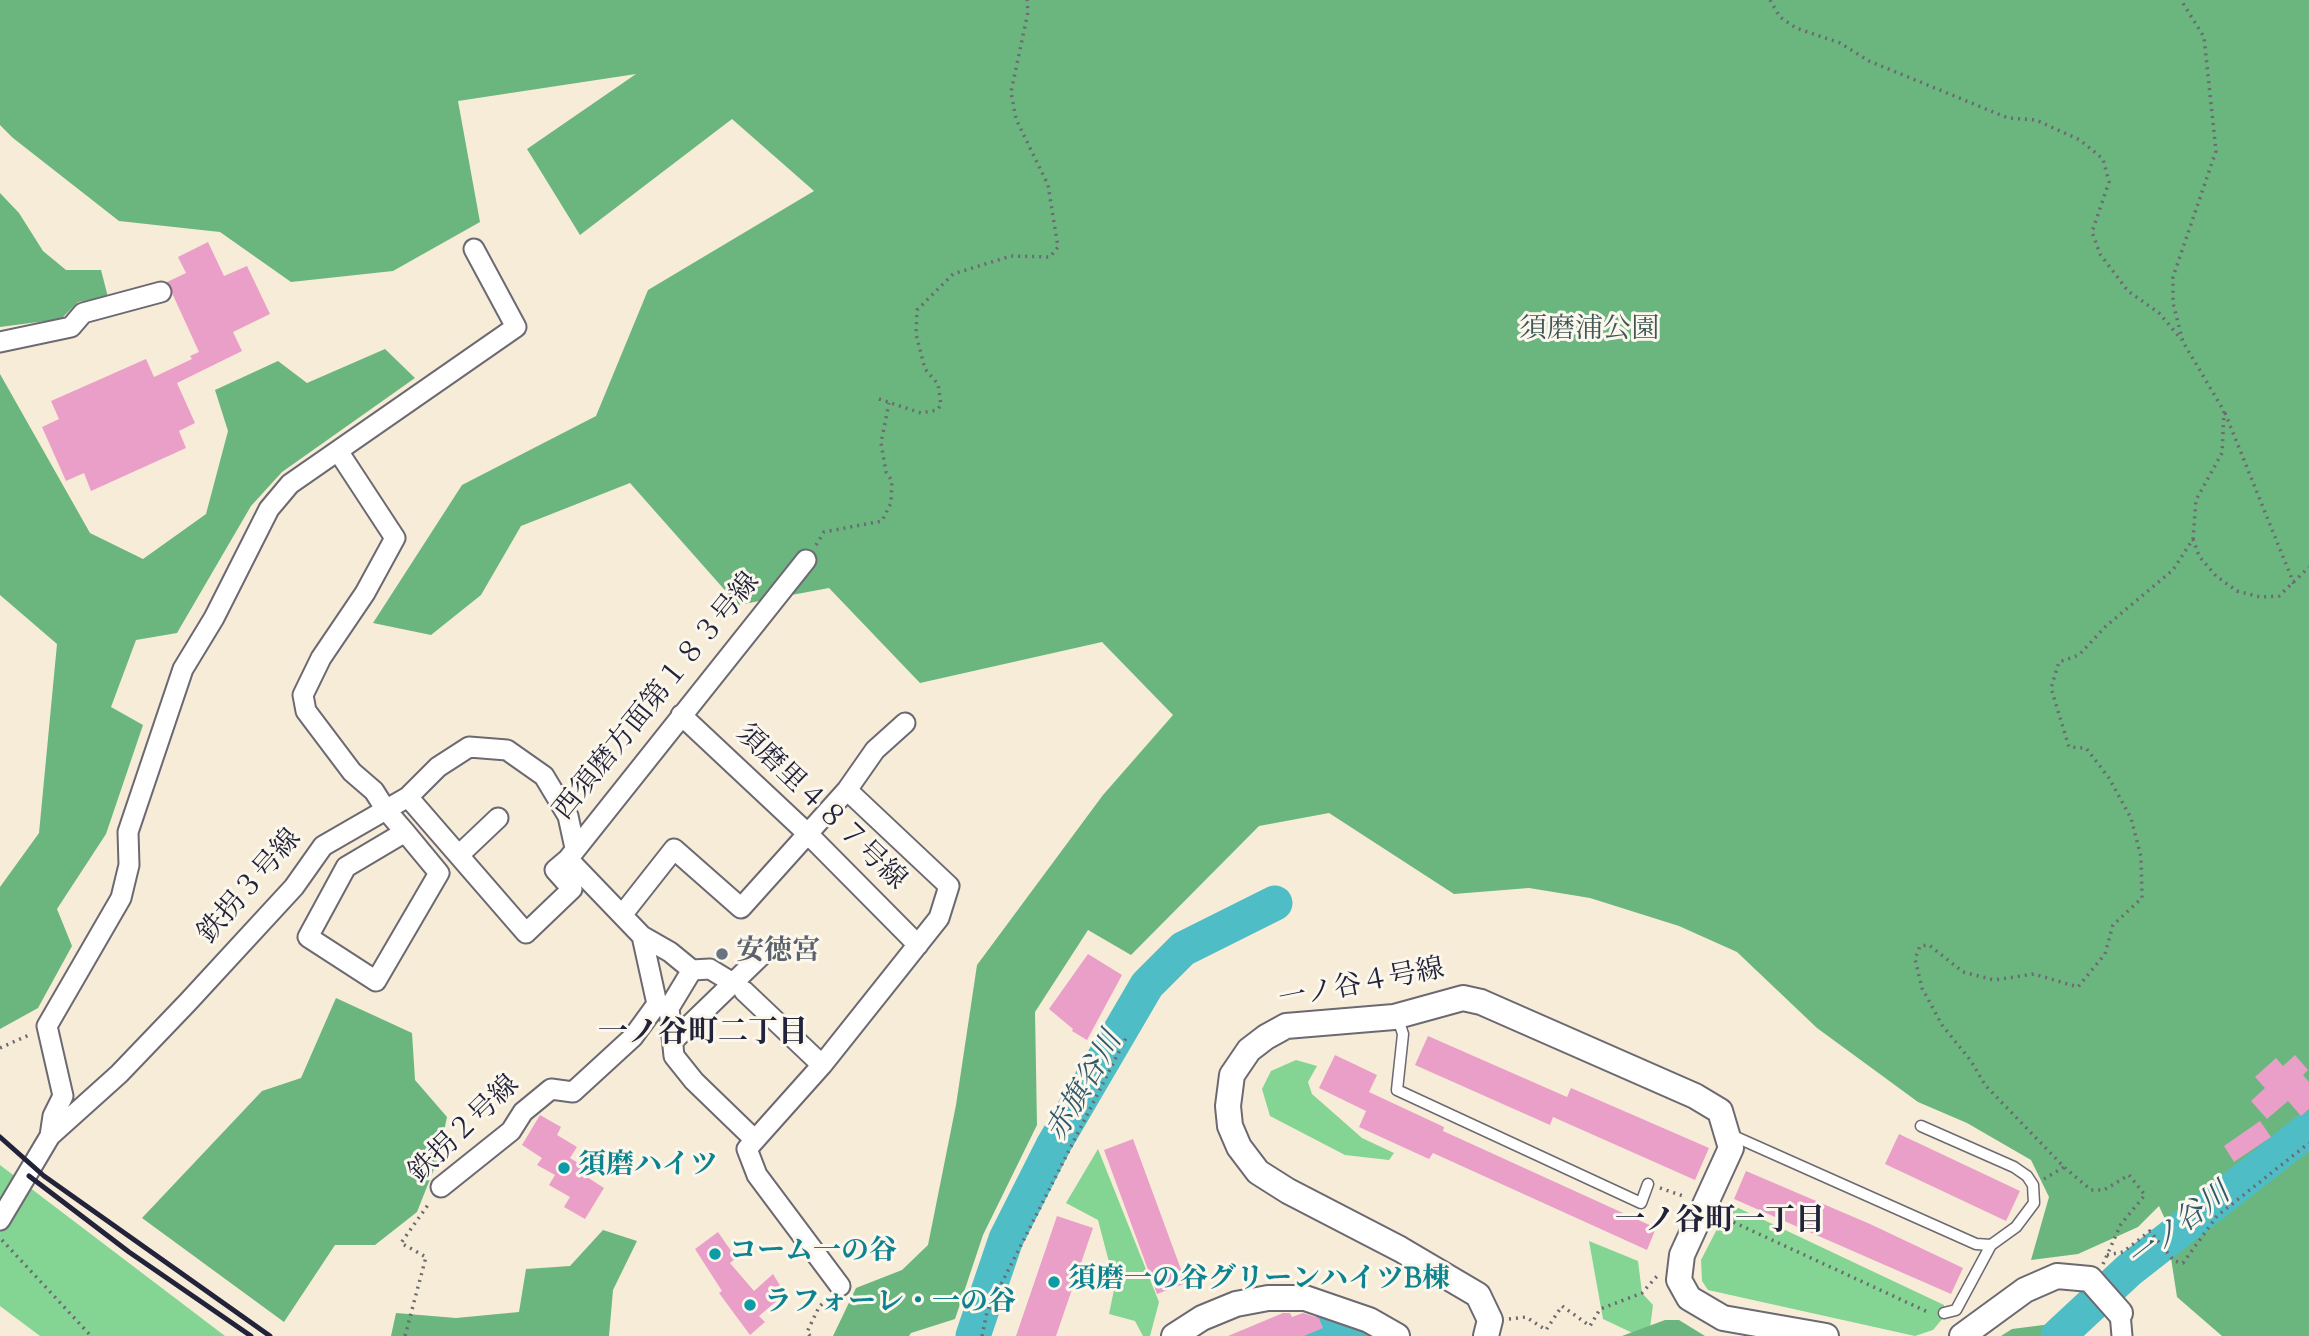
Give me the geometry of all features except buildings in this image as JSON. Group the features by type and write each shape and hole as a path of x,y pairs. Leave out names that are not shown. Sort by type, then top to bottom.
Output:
{"street":[{"path":"50,1136 53,1116 63,1096 47,1026 121,898 129,865 128,832 183,669 214,618 269,509 290,484 516,327 474,249"},
{"path":"0,342 71,327 83,313 161,292"},
{"path":"338,451 395,538 365,593 321,657 303,695 306,711 352,772 374,791 386,810 405,832 439,873 376,981 308,937 346,867 405,832"},
{"name":"西須磨方面第１８３号線","path":"692,970 670,952 642,936 572,854 806,560"},
{"name":"須磨里４８７号線","path":"681,715 808,834 918,945"},
{"path":"622,915 674,849 741,908 847,790 875,750 905,723"},
{"name":"鉄拐３号線","path":"0,1220 50,1136 118,1074 188,1002 294,887 323,846 408,797 438,767 469,747 507,750 544,776 568,816 572,854"},
{"path":"840,1286 757,1175 747,1149 822,1065 939,918 949,886 847,790"},
{"path":"408,797 526,933 572,889 555,870 572,854"},
{"path":"459,855 498,818"},
{"path":"642,936 673,1041 674,1056 694,1081 755,1140"},
{"path":"673,1041 739,987 766,951"},
{"path":"663,1006 692,970 710,969 739,987 822,1065"},
{"name":"一ノ谷４号線","path":"1486,1336 1490,1320 1478,1295 1258,1172 1239,1147 1230,1126 1228,1106 1232,1075 1249,1050 1286,1026 1397,1016 1447,1000 1463,998 1481,1002 1695,1096 1720,1111 1729,1134"},
{"name":"鉄拐２号線","path":"441,1187 510,1131 523,1112 551,1089 573,1092 663,1006"},
{"path":"1729,1134 1731,1148 1682,1255 1679,1280 1689,1298 1723,1318 1826,1336"},
{"path":"1962,1336 2025,1290 2057,1276 2096,1274 2121,1324"},
{"path":"1174,1336 1202,1318 1236,1304 1268,1298 1305,1298 1369,1320 1397,1336"}],"lane":[{"path":"1397,1016 1403,1034 1397,1090 1641,1203 1648,1184"},
{"path":"1921,1126 2014,1167 2027,1176 2033,1185 2035,1203 2016,1227 1991,1245 1956,1310 1944,1313"},
{"path":"1729,1134 1976,1244 1991,1245"}],"path":[{"path":"879,399 921,413 937,410 941,405 938,384 925,369 916,334 917,310 953,274 1011,256 1050,257 1058,247 1048,185 1016,119 1011,92 1028,12 1027,0"},
{"path":"1770,0 1780,17 1796,27 1840,43 1869,61 2008,118 2036,120 2080,140 2103,159 2109,182 2092,232 2100,254 2128,291 2160,313 2183,342 2224,411 2294,584"},
{"path":"2181,0 2204,37 2216,151 2173,277 2173,303 2183,342"},
{"path":"806,560 824,532 882,520 891,503 892,481 886,472 881,443 889,403"},
{"path":"2224,411 2222,453 2196,500 2193,540 2199,556 2216,576 2237,591 2260,597 2279,596 2309,567"},
{"path":"2096,1274 2121,1224 2145,1195 2129,1175 2104,1190 2091,1190 2064,1167 1985,1085 1971,1060 1942,1026 1922,988 1915,959 1920,946 1929,945 1964,972 1994,980 2034,974 2078,987 2105,954 2113,925 2141,898 2141,857 2131,818 2109,778 2086,748 2069,747 2051,688 2059,662 2079,655 2106,626 2173,570 2193,540"},
{"path":"0,1048 47,1026"},
{"path":"982,1336 987,1312 1126,1038"},
{"path":"2107,1255 2123,1252 2150,1231 2174,1261 2183,1263 2217,1216 2309,1143"},
{"path":"2033,1185 2064,1167"},
{"path":"1648,1184 1691,1199"},
{"name":"鉄拐２号線","path":"405,1336 426,1257 401,1242 441,1187"},
{"path":"1719,1210 1733,1222 1933,1314 1944,1313"},
{"path":"0,1238 91,1336"},
{"path":"1507,1319 1526,1317 1546,1330 1562,1307 1590,1326 1600,1309 1642,1293 1659,1273"},
{"path":"810,1336 807,1332 819,1307 840,1286"}],"green space":[{"name":"須磨浦公園","path":"0,0 2309,0 2309,1336 2222,1336 2177,1297 2165,1219 2159,1206 2138,1227 2078,1254 2031,1260 2049,1197 2031,1160 1967,1123 1918,1102 1817,1028 1737,952 1679,926 1590,898 1529,888 1454,894 1329,813 1259,826 1131,955 1088,930 1035,1012 1037,1125 983,1235 955,1319 911,1333 909,1336 833,1336 856,1288 902,1270 928,1245 956,1105 977,965 1103,795 1173,715 1102,642 920,683 829,588 738,605 630,483 521,526 481,595 431,635 373,623 462,485 596,416 648,290 814,191 732,119 580,235 527,149 636,74 458,101 480,222 393,271 291,282 220,232 119,221 13,138 0,125"},
{"path":"0,193 19,213 43,251 66,270 101,270 108,297 78,302 61,319 0,327"},
{"path":"385,349 415,378 282,472 251,506 177,633 136,640 111,707 143,725 106,834 57,909 72,946 38,1008 0,1029 0,887 39,833 57,644 0,595 0,374 90,533 143,559 206,514 228,431 215,390 278,361 307,383"},
{"path":"336,998 412,1033 415,1080 447,1117 438,1159 417,1212 375,1245 335,1245 284,1322 142,1218 262,1091 301,1078"},
{"path":"1296,1060 1317,1066 1308,1082 1312,1094 1362,1138 1394,1153 1389,1160 1345,1155 1270,1116 1262,1089 1271,1071"},
{"path":"1098,1149 1159,1302 1150,1336 1143,1336 1135,1321 1109,1314 1115,1285 1098,1220 1066,1203"},
{"path":"0,1165 225,1336 40,1336 0,1306"},
{"path":"1730,1204 1944,1305 1943,1318 1933,1330 1915,1336 1708,1290 1702,1281 1701,1260"},
{"path":"603,1230 637,1241 613,1290 609,1336 391,1336 396,1313 456,1318 519,1312 526,1269 570,1266"},
{"path":"1589,1241 1638,1261 1642,1293 1653,1305 1649,1336 1639,1336 1603,1319"},
{"path":"1665,1320 1679,1320 1705,1336 1622,1336"},
{"path":"2051,1324 2059,1336 2001,1336 2012,1329"}],"waterway":[{"name":"赤旗谷川","path":"973,1336 1006,1239 1054,1144 1147,985 1183,949 1275,903"},
{"name":"一ノ谷川","path":"2058,1336 2129,1270 2309,1129"},
{"name":"一ノ谷川","path":"1316,1336 1329,1330 1352,1330 1360,1336"}],"railway":[{"path":"0,1137 44,1176 270,1336"},
{"path":"29,1176 129,1252 251,1336"}],"place":[{"name":"安徳宮","path":"722,954"},
{"name":"須磨ハイツ","path":"564,1168"},
{"name":"コーム一の谷","path":"715,1254"},
{"name":"須磨一の谷グリーンハイツB棟","path":"1054,1282"},
{"name":"ラフォーレ・一の谷","path":"750,1305"}],"district":[{"name":"一ノ谷町二丁目","path":"703,1036"},
{"name":"一ノ谷町一丁目","path":"1720,1224"}]}
